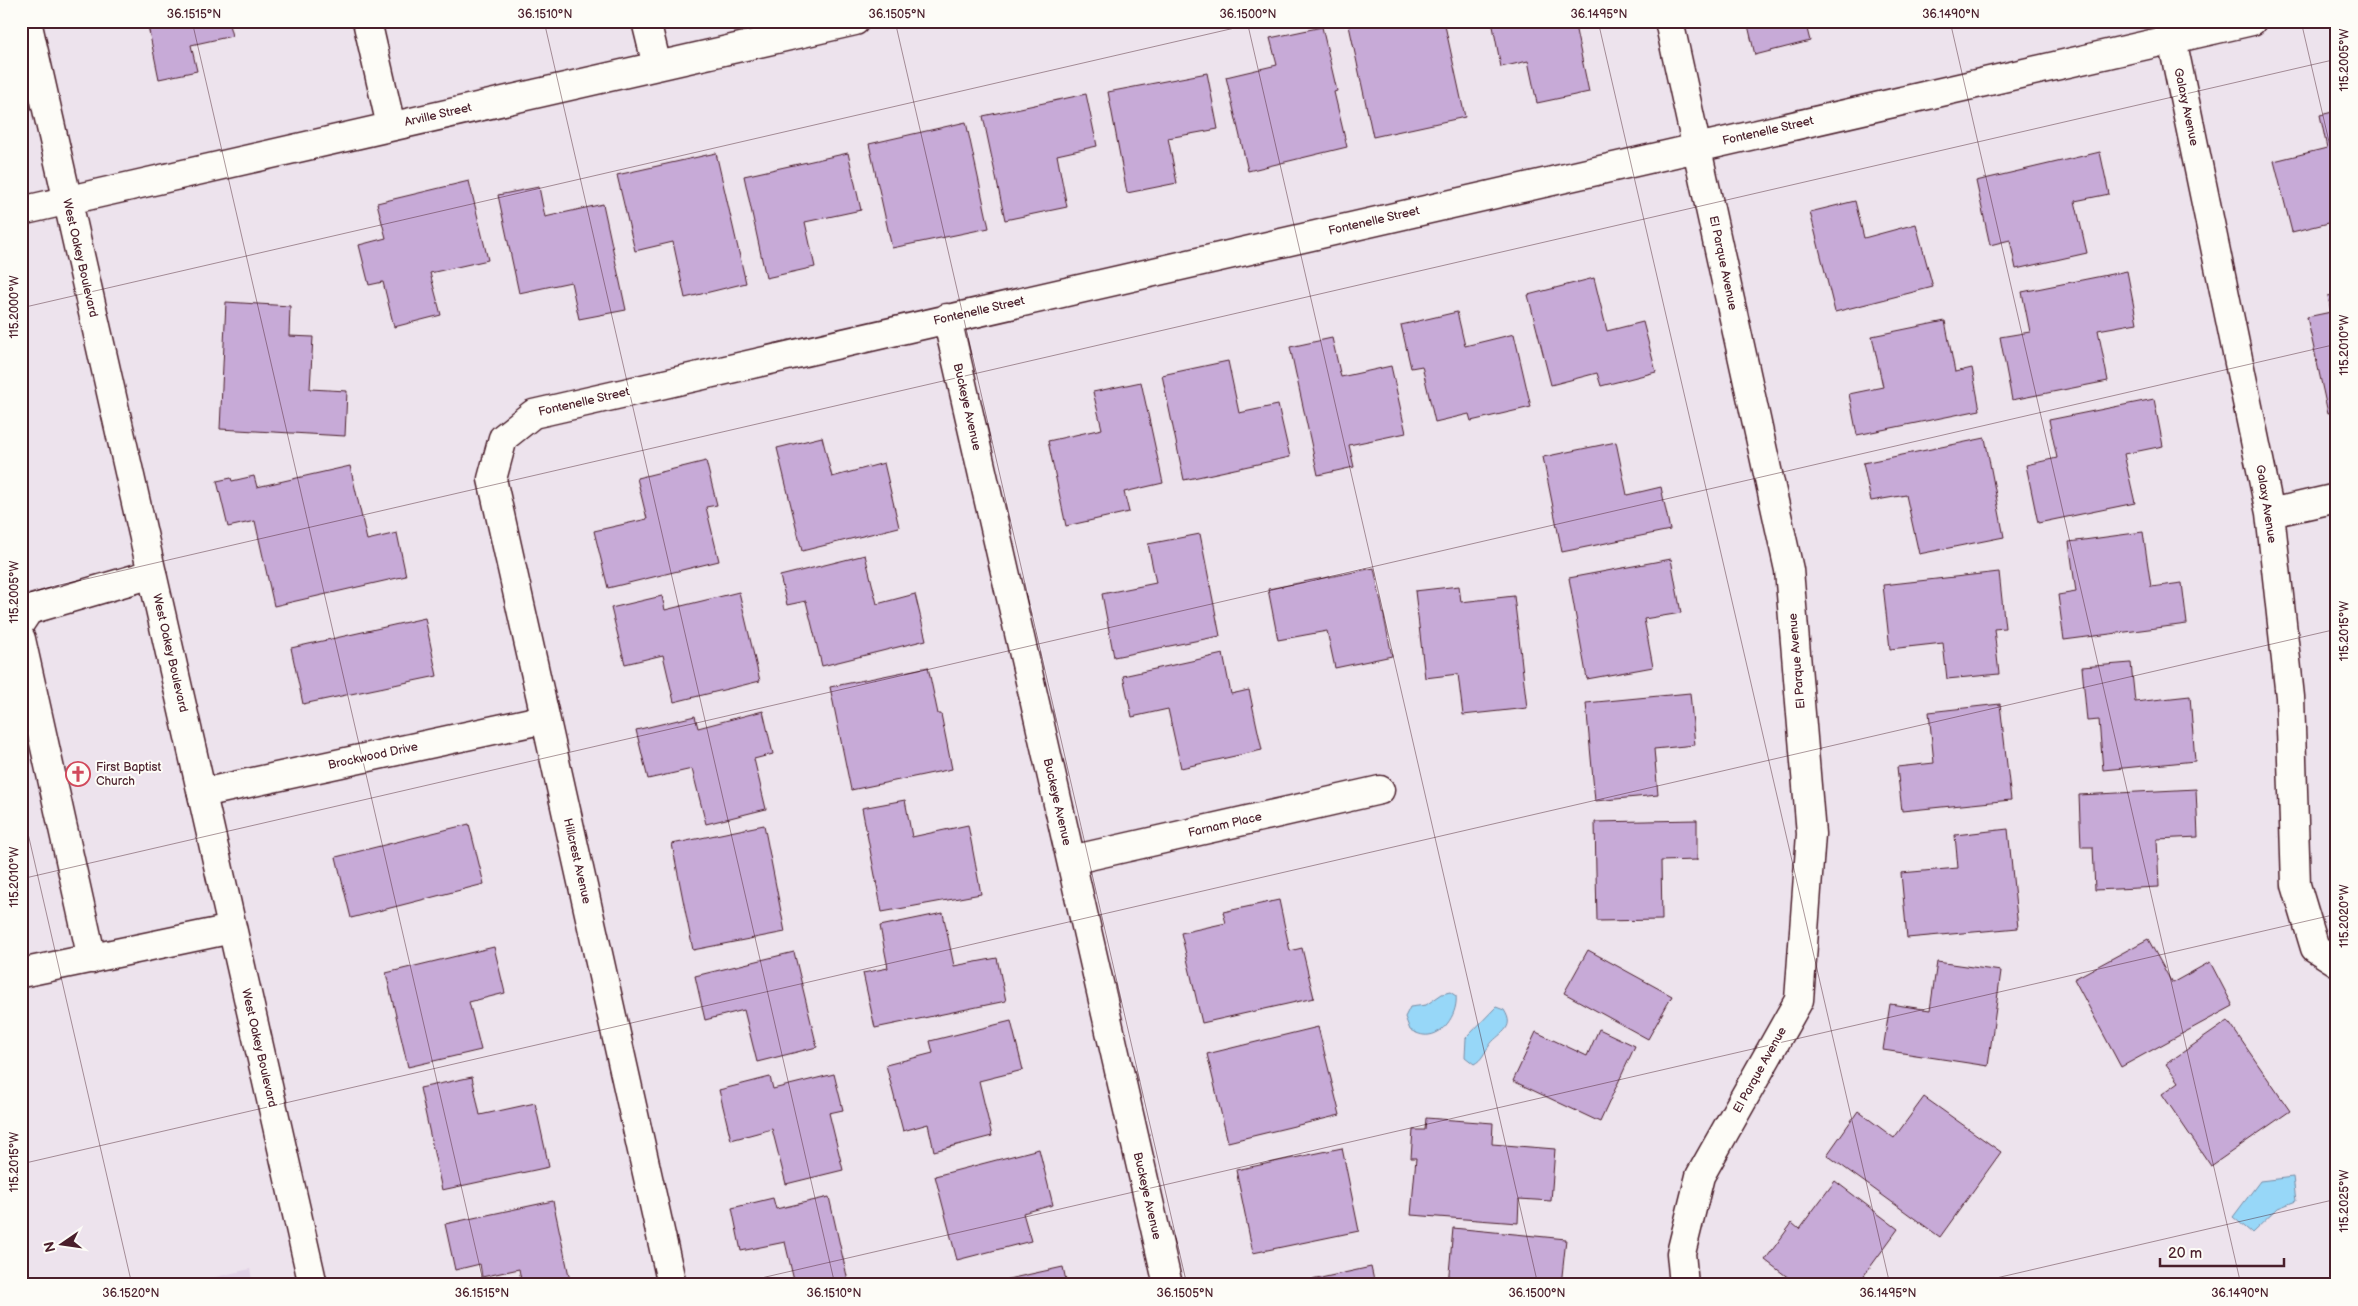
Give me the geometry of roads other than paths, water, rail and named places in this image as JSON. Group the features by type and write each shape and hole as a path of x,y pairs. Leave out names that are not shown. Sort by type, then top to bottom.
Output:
{"street":[{"name":"West Oakey Boulevard","path":"27,21 312,1284"},
{"path":"367,21 391,126"},
{"path":"646,21 657,66"},
{"name":"Arville Street","path":"21,211 855,21"},
{"name":"El Parque Avenue","path":"1669,21 1789,570 1811,834 1799,1000 1700,1176 1681,1253 1684,1285"},
{"name":"Fontenelle Street","path":"503,438 533,414 2252,21"},
{"name":"Galaxy Avenue","path":"2172,39 2270,513 2290,697 2296,885 2314,948 2337,962"},
{"name":"Buckeye Avenue","path":"947,318 1168,1285"},
{"name":"Hillcrest Avenue","path":"503,438 492,479 672,1285"},
{"path":"2270,513 2337,498"},
{"path":"21,622 28,610 152,574"},
{"path":"21,639 92,958"},
{"name":"Brockwood Drive","path":"202,793 545,719"},
{"name":"Farnam Place","path":"1070,860 1380,790"},
{"path":"21,974 232,928"}],"water":[{"path":"1450,992 1456,996 1456,1002 1453,1014 1446,1026 1429,1035 1421,1035 1410,1030 1405,1017 1410,1007 1426,1005 1442,994"},
{"path":"1496,1007 1504,1010 1508,1022 1507,1027 1474,1064 1465,1057 1466,1038"},
{"path":"2293,1177 2296,1201 2278,1208 2252,1233 2233,1217 2260,1181"}],"place":[{"name":"First Baptist Church","path":"78,774"}]}
